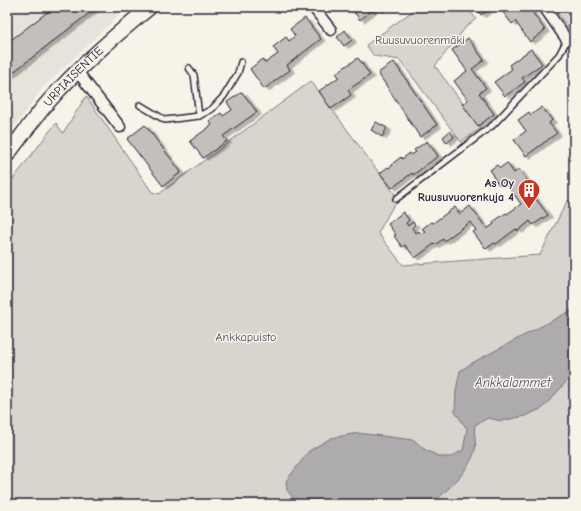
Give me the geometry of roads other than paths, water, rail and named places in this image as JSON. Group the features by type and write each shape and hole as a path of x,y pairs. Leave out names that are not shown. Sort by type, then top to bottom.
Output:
{"main road":[{"name":"URPIAISENTIE","path":"8,151 77,71 143,11"}],"street":[{"path":"313,7 331,30"},
{"path":"544,7 567,40"},
{"path":"77,71 120,127"}],"lane":[{"path":"396,199 493,125 559,55 567,40"},
{"path":"140,105 165,120 199,116 212,109 224,96 238,73 241,62"},
{"path":"189,68 194,74 199,116"}],"water":[{"name":"Ankkalammet","path":"574,309 574,373 543,408 525,416 501,421 488,418 475,425 475,450 468,466 457,480 432,504 296,504 287,490 286,481 309,451 331,438 358,433 414,440 424,449 440,457 451,457 463,450 467,429 455,412 456,390 460,371 472,363"}],"place":[{"name":"As Oy Ruusuvuorenkuja 4","path":"529,210"}],"park label":[{"name":"Ruusuvuorenmäki","path":"420,40"},
{"name":"Ankkapuisto","path":"246,337"}]}
